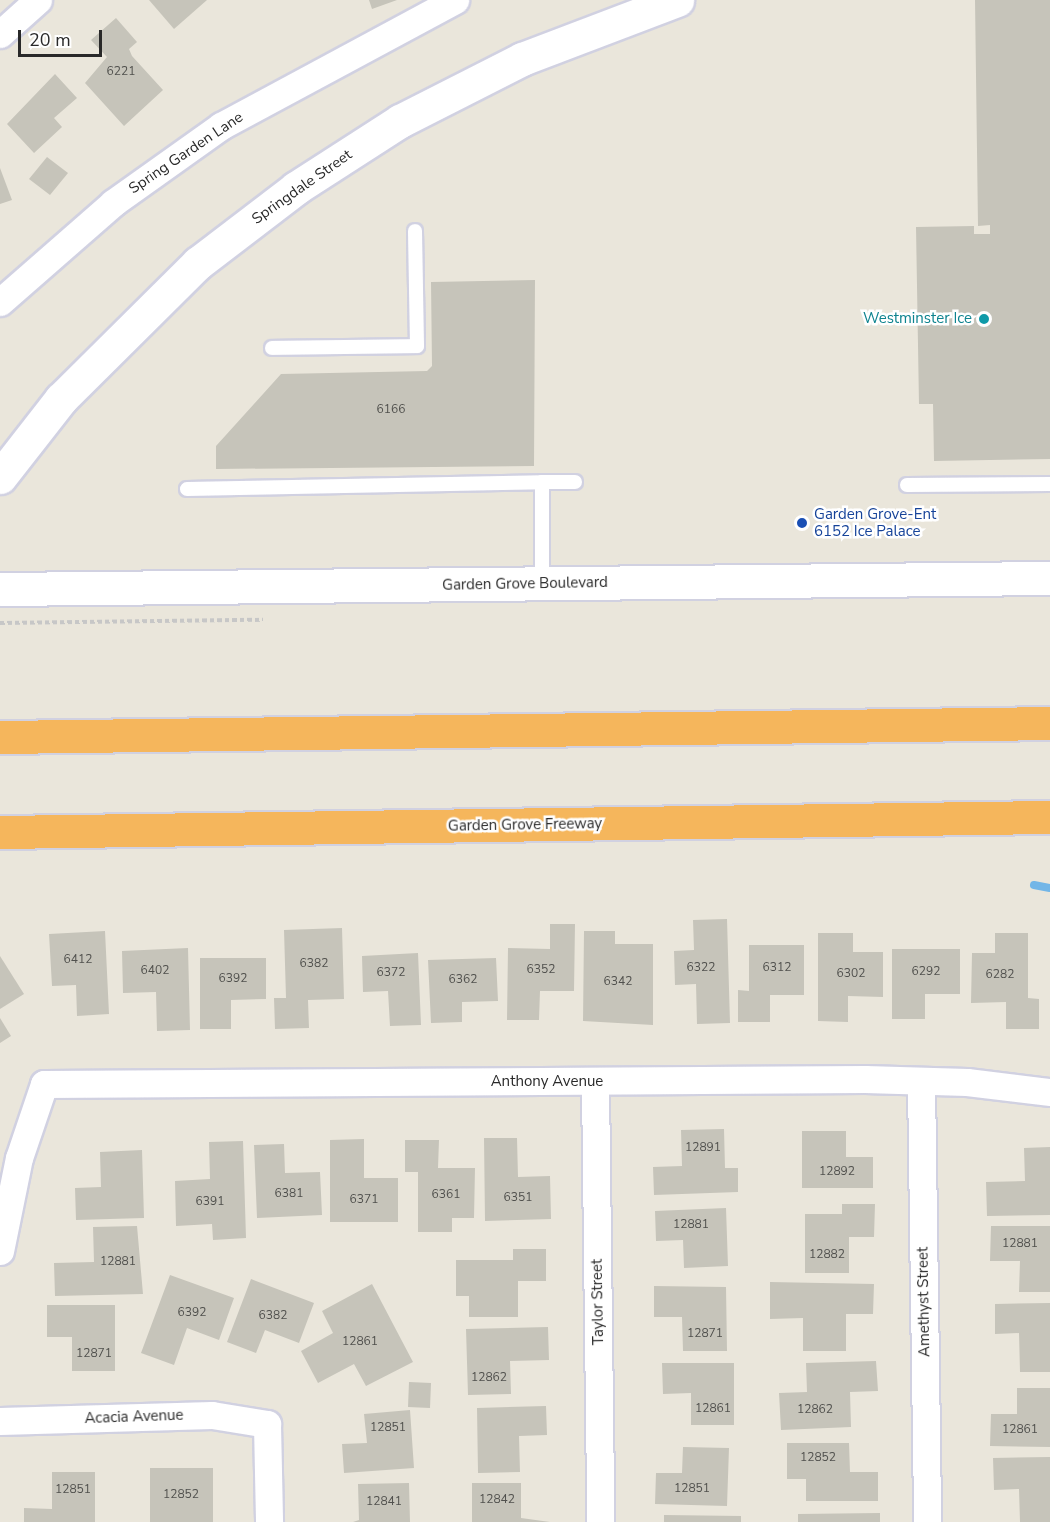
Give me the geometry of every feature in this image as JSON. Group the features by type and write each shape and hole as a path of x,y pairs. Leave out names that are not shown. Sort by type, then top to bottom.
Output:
{"highway":[{"path":"0,737 1050,723"},
{"name":"Garden Grove Freeway","path":"0,832 1050,817"}],"main road":[{"name":"Springdale Street","path":"0,477 61,399 198,263 296,188 400,121 522,60 677,0"},
{"name":"Garden Grove Boulevard","path":"0,590 1050,578"}],"street":[{"path":"0,34 38,0"},
{"name":"Spring Garden Lane","path":"0,302 113,203 220,126 455,0"},
{"name":"Anthony Avenue","path":"0,1251 19,1158 44,1084 921,1081 1050,1092"},
{"name":"Amethyst Street","path":"921,1081 927,1522"},
{"name":"Taylor Street","path":"595,1082 600,1522"},
{"name":"Acacia Avenue","path":"0,1421 212,1415 267,1424 269,1522"}],"lane":[{"path":"272,348 417,346 415,231"},
{"path":"542,482 542,584"},
{"path":"187,489 575,482"},
{"path":"906,485 1050,484"}],"building":[{"path":"149,0 207,0 174,29"},
{"path":"369,0 397,0 372,9"},
{"name":"Westminster Ice","path":"975,0 1050,0 1050,459 934,461 933,404 919,404 916,227 974,226 974,234 990,234 990,225 978,226"},
{"path":"116,18 137,42 129,49 132,56 163,90 124,126 85,83 107,57 91,40"},
{"path":"55,74 77,98 54,118 62,127 34,153 7,124"},
{"path":"47,157 68,173 50,195 29,179"},
{"path":"0,168 12,200 0,204"},
{"path":"535,280 534,466 216,469 216,446 281,374 427,371 432,366 431,282"},
{"path":"727,919 730,1023 697,1024 696,984 675,985 674,951 694,950 693,920"},
{"path":"550,924 575,924 574,991 540,991 539,1020 507,1020 508,948 550,949"},
{"path":"342,928 344,999 308,1000 309,1028 275,1029 274,998 286,998 284,930"},
{"path":"105,931 109,1014 77,1016 76,985 52,986 49,934"},
{"path":"584,931 615,931 615,944 653,944 653,1025 583,1021"},
{"path":"818,933 853,933 853,952 883,952 883,997 848,996 848,1022 818,1021"},
{"path":"995,933 1028,933 1028,998 1039,999 1039,1029 1006,1029 1006,1002 971,1003 972,953 995,953"},
{"path":"749,945 804,945 804,995 770,995 770,1022 738,1022 738,990 749,991"},
{"path":"188,948 190,1030 157,1031 156,992 123,993 122,951"},
{"path":"892,949 960,949 960,994 925,994 925,1019 892,1019"},
{"path":"418,953 421,1025 390,1026 388,991 363,992 362,956"},
{"path":"0,956 24,994 0,1009"},
{"path":"200,958 266,958 266,999 231,1000 231,1029 200,1029"},
{"path":"496,958 498,1001 462,1002 462,1022 431,1023 428,960"},
{"path":"0,1018 11,1036 0,1043"},
{"path":"724,1129 725,1168 738,1168 738,1192 654,1195 653,1167 682,1166 681,1130"},
{"path":"802,1131 846,1131 846,1157 873,1157 873,1188 802,1188"},
{"path":"484,1138 517,1138 518,1177 550,1176 551,1219 485,1221"},
{"path":"364,1139 364,1178 398,1178 398,1222 330,1222 330,1140"},
{"path":"405,1140 439,1140 438,1168 475,1168 474,1218 452,1218 452,1232 418,1232 418,1172 405,1172"},
{"path":"243,1141 246,1238 213,1240 212,1224 176,1226 175,1181 210,1179 209,1142"},
{"path":"284,1144 285,1173 320,1172 322,1215 257,1218 254,1145"},
{"path":"1050,1147 1050,1215 987,1216 986,1182 1025,1181 1024,1148"},
{"path":"142,1150 144,1218 76,1220 75,1188 101,1187 100,1152"},
{"path":"842,1204 875,1204 874,1237 849,1237 849,1273 805,1273 805,1214 842,1214"},
{"path":"726,1208 728,1266 684,1268 683,1240 656,1241 655,1211"},
{"path":"137,1226 143,1294 55,1296 54,1263 94,1262 93,1227"},
{"path":"991,1226 1050,1226 1050,1292 1019,1292 1020,1261 990,1261"},
{"path":"513,1249 546,1249 546,1281 518,1281 518,1317 469,1317 469,1296 456,1296 456,1260 513,1260"},
{"path":"170,1275 234,1298 219,1340 187,1328 174,1365 141,1353"},
{"path":"251,1279 314,1303 299,1343 265,1330 256,1353 227,1342"},
{"path":"770,1282 874,1284 873,1314 846,1314 846,1351 803,1351 803,1318 770,1319"},
{"path":"372,1284 413,1362 366,1386 354,1364 318,1383 301,1351 333,1333 322,1311"},
{"path":"654,1286 726,1287 727,1351 683,1351 682,1317 654,1317"},
{"path":"1050,1303 1050,1372 1020,1372 1019,1333 995,1334 995,1304"},
{"path":"47,1305 115,1305 115,1371 72,1371 72,1337 47,1337"},
{"path":"548,1327 549,1360 510,1361 511,1394 468,1395 466,1329"},
{"path":"876,1361 878,1391 850,1392 851,1427 781,1430 779,1393 807,1392 806,1363"},
{"path":"662,1363 734,1363 734,1425 691,1425 691,1393 663,1394"},
{"path":"409,1382 431,1383 430,1408 408,1407"},
{"path":"1017,1388 1050,1388 1050,1447 990,1446 991,1414 1017,1414"},
{"path":"546,1406 547,1435 519,1436 520,1472 478,1473 477,1408"},
{"path":"410,1410 414,1468 344,1473 342,1444 367,1443 364,1414"},
{"path":"787,1443 849,1443 850,1472 878,1472 878,1501 806,1501 806,1479 787,1479"},
{"path":"683,1447 729,1448 727,1506 655,1504 656,1473 682,1473"},
{"path":"1050,1457 1050,1522 1020,1522 1019,1489 994,1490 993,1458"},
{"path":"150,1468 213,1468 213,1522 150,1522"},
{"path":"52,1472 95,1472 95,1522 24,1522 24,1508 52,1509"},
{"path":"409,1483 410,1522 353,1522 359,1520 358,1484"},
{"path":"472,1483 521,1483 521,1518 550,1522 472,1522"},
{"path":"880,1513 880,1522 798,1522 798,1514"},
{"path":"664,1515 741,1516 741,1522 664,1522"}],"waterway":[{"path":"1034,885 1050,888"}],"place":[{"name":"Westminster Ice","path":"984,319"},
{"name":"Garden Grove-Ent 6152 Ice Palace","path":"802,523"}]}
